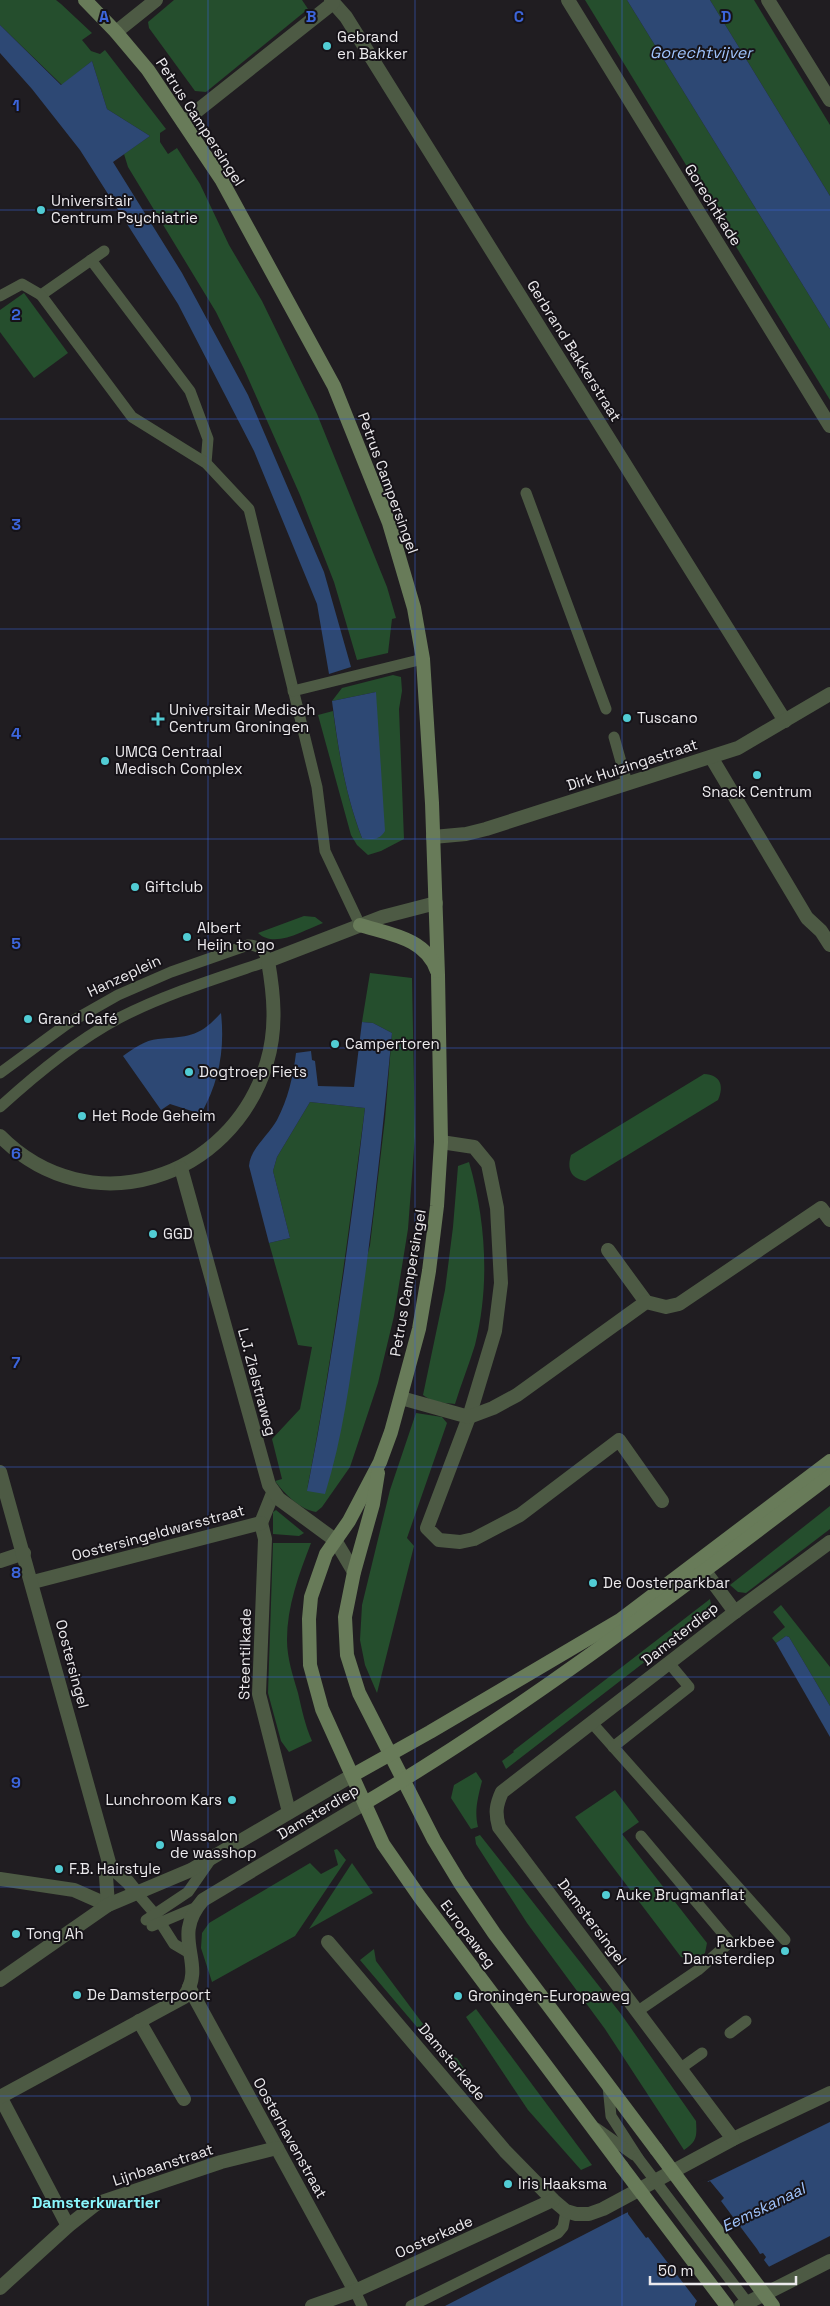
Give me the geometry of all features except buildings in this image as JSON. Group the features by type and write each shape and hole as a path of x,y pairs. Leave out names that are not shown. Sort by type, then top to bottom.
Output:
{"main road":[{"name":"Petrus Campersingel","path":"85,0 116,32 148,70 220,179 334,386 389,523 414,608 423,659 436,903 441,1142 437,1206 429,1270 414,1353 380,1462 373,1504 354,1572 345,1617 347,1655 359,1693 404,1780"},
{"path":"360,926 414,942 430,957 438,975"},
{"name":"Damsterdiep","path":"365,1803 404,1780 568,1672 830,1461"},
{"name":"Petrus Campersingel","path":"353,1775 322,1709 310,1665 308,1642 312,1597 317,1575 326,1554 348,1521 380,1462"},
{"name":"Damsterdiep","path":"353,1775 620,1620 830,1476"},
{"name":"Europaweg","path":"353,1775 383,1844 419,1896 727,2306"},
{"name":"Europaweg","path":"404,1780 434,1840 494,1933 773,2306"}],"street":[{"path":"116,32 156,0"},
{"name":"Gorechtkade","path":"568,0 830,426"},
{"path":"768,0 830,100"},
{"path":"183,122 332,2"},
{"name":"Gerbrand Bakkerstraat","path":"332,2 351,26 785,721"},
{"name":"Dirk Huizingastraat","path":"433,837 466,834 486,829 738,748 830,694"},
{"path":"711,757 807,918 822,931 830,945"},
{"path":"0,1136 23,1155 40,1165 79,1179 121,1183 162,1175 181,1168 213,1146 227,1132 250,1101 260,1082 267,1062 274,1021 274,998 268,960 410,909 436,903"},
{"path":"441,1142 474,1146 488,1164 499,1220 501,1283 495,1331 469,1417 452,1457 427,1528 438,1540 460,1542 474,1539 520,1515 619,1440 662,1501"},
{"name":"L.J. Zielstraweg","path":"181,1168 267,1480 273,1493"},
{"path":"608,1250 646,1302 666,1307 680,1304 821,1208 830,1220"},
{"path":"401,1398 469,1417 493,1408 517,1396 646,1302"},
{"name":"Oostersingel","path":"0,1472 110,1866 106,1876 108,1905"},
{"path":"273,1493 335,1540 354,1572"},
{"name":"Oostersingeldwarsstraat","path":"32,1582 261,1523 273,1493"},
{"name":"Steentilkade","path":"261,1523 265,1539 258,1694 289,1812"},
{"name":"Damsterdiep","path":"502,1792 735,1612 830,1542"},
{"path":"0,1561 24,1553"},
{"name":"Damsterdiep","path":"701,1566 735,1612"},
{"name":"Damsterdiep","path":"0,1980 108,1905 136,1892 170,1880 212,1858 353,1775"},
{"name":"Damstersingel","path":"502,1792 497,1802 496,1814 499,1827 733,2139"},
{"name":"Damsterdiep","path":"196,1907 203,1900 365,1803"},
{"path":"110,1866 136,1892"},
{"path":"0,1879 74,1890 108,1905"},
{"path":"68,2226 0,2098 184,1997 189,1987 192,1971 188,1930 196,1907"},
{"name":"Damsterkade","path":"328,1942 505,2151 554,2200"},
{"name":"Oosterhavenstraat","path":"189,1987 355,2291"},
{"path":"139,2021 184,2098"},
{"path":"554,2200 566,2211 576,2214 589,2214 603,2209 733,2139 830,2093"},
{"name":"Lijnbaanstraat","path":"0,2288 68,2226 96,2204 221,2162 277,2148"},
{"name":"Oosterkade","path":"312,2306 355,2291 554,2200"},
{"path":"741,2306 830,2261"}],"lane":[{"path":"41,295 104,251"},
{"path":"91,260 190,391 208,439 206,463"},
{"path":"0,296 22,284 41,295 132,417 206,463 249,509 317,787 325,852 360,926"},
{"path":"526,493 606,709"},
{"path":"293,691 423,659"},
{"path":"614,737 627,783"},
{"name":"Hanzeplein","path":"0,1072 92,1009 144,982 248,945 260,947 268,960"},
{"path":"0,1106 76,1046 118,1019 202,984 268,960"},
{"path":"613,1747 689,1687 669,1663"},
{"path":"592,1723 662,1804 785,1940"},
{"path":"638,2010 698,1970 730,1942 641,1836"},
{"path":"153,1921 188,1892 212,1858"},
{"path":"136,1892 153,1921 174,1944 191,1954"},
{"path":"153,1921 196,1907"},
{"path":"730,2033 746,2021"},
{"path":"681,2068 702,2053"},
{"name":"Europaweg","path":"608,2086 612,2116 638,2158 750,2306"},
{"name":"Europaweg","path":"593,2126 638,2158"},
{"path":"412,2306 558,2233 563,2227 566,2211"},
{"name":"Oosterhavenstraat","path":"355,2291 362,2306"}],"green space":[{"path":"0,0 56,0 61,4 92,33 82,40 91,51 100,54 105,50 166,129 160,133 160,142 168,154 177,148 200,184 229,245 262,301 317,414 387,587 396,618 392,619 388,653 357,660 334,582 300,495 244,369 216,312 128,167 124,154 150,136 107,109 92,61 62,85 0,25"},
{"path":"174,0 302,0 308,9 206,92 195,91 149,28 148,22"},
{"path":"585,0 627,0 830,329 830,400"},
{"path":"710,0 754,0 830,125 830,196"},
{"path":"24,293 68,353 34,378 0,332 0,310"},
{"path":"393,675 401,677 402,691 399,709 404,839 381,851 368,855 357,845 351,835 318,715 333,711 347,791 362,838 376,692 332,701 342,688"},
{"path":"304,916 315,917 323,923 281,939 265,937 258,933"},
{"path":"370,973 412,978 415,1136 408,1229 394,1316 378,1383 350,1467 322,1507 316,1512 298,1504 275,1481 282,1479 272,1439 300,1409 312,1347 298,1345 269,1243 290,1238 273,1171 277,1157 310,1102 365,1108 332,1347 307,1490 370,1245 385,1119 392,1033 373,1023 362,1022"},
{"path":"704,1074 714,1077 720,1082 721,1090 718,1100 585,1181 573,1175 569,1164 571,1155"},
{"path":"469,1162 475,1184 482,1230 484,1253 483,1299 475,1345 455,1404 442,1403 423,1395 445,1290 458,1166"},
{"path":"416,1413 442,1417 447,1423 407,1538 414,1546 377,1693 365,1665 360,1640 362,1605 390,1490"},
{"path":"830,1506 830,1529 746,1593 738,1592 730,1585"},
{"path":"276,1510 304,1533 299,1536 273,1534 273,1512"},
{"path":"273,1543 311,1543 291,1603 287,1640 291,1667 312,1741 289,1752 281,1741 268,1693"},
{"path":"710,1599 712,1610 506,1769 502,1761 513,1751"},
{"path":"781,1605 830,1667 830,1706 789,1637 786,1636 776,1643 772,1638 785,1627 773,1612"},
{"path":"476,1772 482,1781 476,1810 478,1827 471,1829 451,1798 454,1785"},
{"path":"615,1790 639,1822 622,1834 707,1943 705,1953 696,1959 681,1957 575,1817"},
{"path":"480,1835 621,2014 696,2121 694,2141 684,2150 605,2029 527,1923 476,1844 475,1837"},
{"path":"337,1849 346,1860 295,1936 212,1982 201,1948 202,1933 209,1923 310,1863 321,1874 338,1865 334,1850"},
{"path":"352,1863 373,1893 309,1929"},
{"path":"374,1949 376,1961 447,2056 457,2058 468,2075 462,2080 360,1960"},
{"path":"476,2009 592,2165 581,2170 528,2110 466,2017"}],"water":[{"name":"Gorechtvijver","path":"627,0 710,0 830,196 830,329"},
{"path":"0,25 61,85 92,61 107,109 150,136 113,162 182,273 248,395 324,572 351,667 329,674 317,604 254,451 178,304 80,150 32,89 0,53"},
{"path":"376,692 385,831 378,838 369,839 362,838 351,805 332,701"},
{"path":"221,1013 222,1040 219,1065 212,1090 201,1114 170,1104 161,1110 123,1056 148,1041 185,1036 199,1031"},
{"path":"362,1022 373,1023 392,1033 369,1248 359,1319 341,1429 325,1494 307,1491 340,1300 365,1108 310,1102 277,1157 273,1171 290,1238 269,1243 249,1166 253,1154 281,1112 290,1088 296,1053 311,1051 312,1060 315,1061 318,1086 354,1087"},
{"path":"786,1636 789,1637 830,1706 830,1737 776,1643"},
{"name":"Eemskanaal","path":"830,2122 830,2236 695,2304 695,2306 445,2306 626,2213 711,2180"}],"pier":[{"path":"706,2179 708,2182 710,2181 724,2198 721,2201 760,2254 763,2253 766,2257 764,2260 770,2268 696,2306 697,2301 648,2237 646,2238 628,2214 628,2210"}],"place":[{"name":"Gebrand en Bakker","path":"327,46"},
{"name":"Universitair Centrum Psychiatrie","path":"41,210"},
{"name":"Tuscano","path":"627,718"},
{"name":"Universitair Medisch Centrum Groningen","path":"158,719"},
{"name":"UMCG Centraal Medisch Complex","path":"105,761"},
{"name":"Snack Centrum","path":"757,775"},
{"name":"Giftclub","path":"135,887"},
{"name":"Albert Heijn to go","path":"187,937"},
{"name":"Grand Café","path":"28,1019"},
{"name":"Campertoren","path":"335,1044"},
{"name":"Dogtroep Fiets","path":"189,1072"},
{"name":"Het Rode Geheim","path":"82,1116"},
{"name":"GGD","path":"153,1234"},
{"name":"De Oosterparkbar","path":"593,1583"},
{"name":"Lunchroom Kars","path":"232,1800"},
{"name":"Wassalon de wasshop","path":"160,1845"},
{"name":"F.B. Hairstyle","path":"59,1869"},
{"name":"Auke Brugmanflat","path":"606,1895"},
{"name":"Tong Ah","path":"16,1934"},
{"name":"Parkbee Damsterdiep","path":"785,1951"},
{"name":"De Damsterpoort","path":"77,1995"},
{"name":"Groningen-Europaweg","path":"458,1996"},
{"name":"Iris Haaksma","path":"508,2184"}],"district":[{"name":"Damsterkwartier","path":"96,2202"}]}
